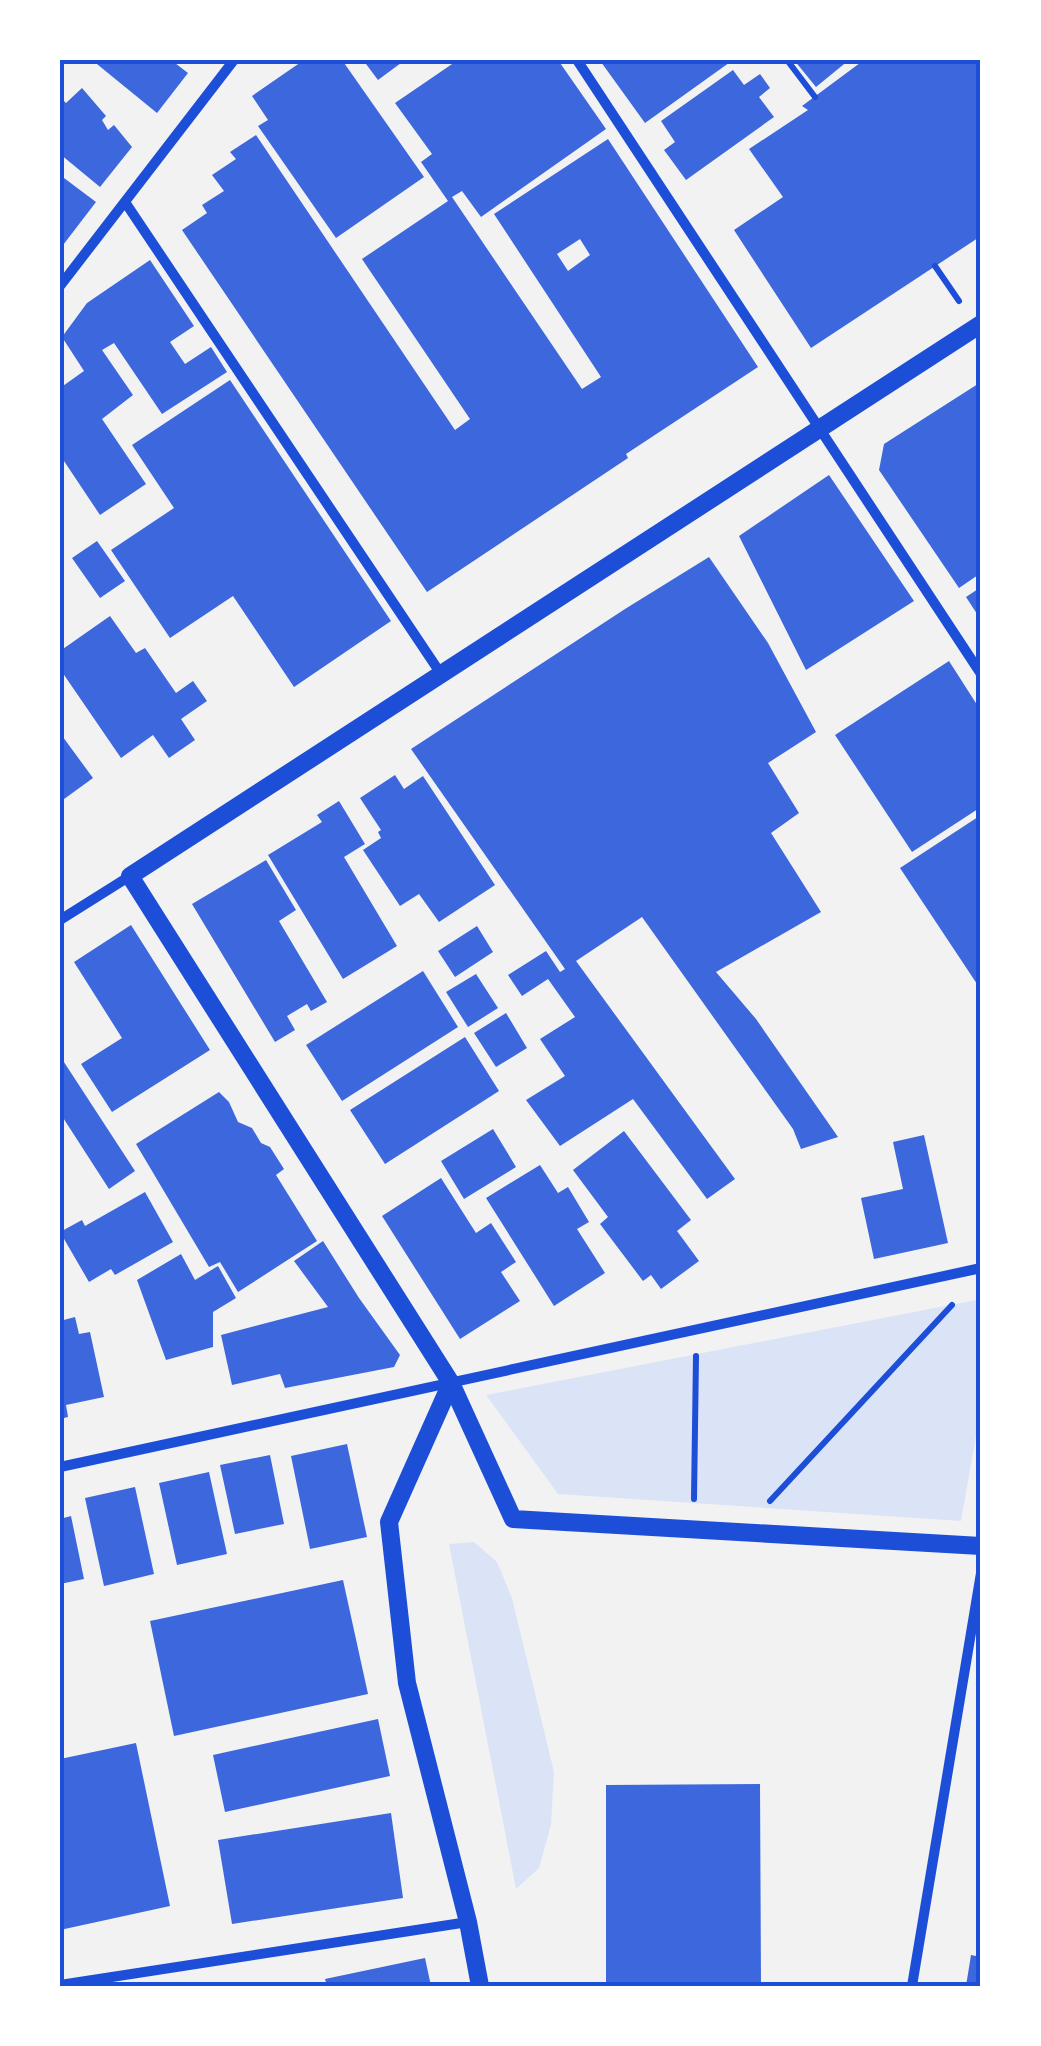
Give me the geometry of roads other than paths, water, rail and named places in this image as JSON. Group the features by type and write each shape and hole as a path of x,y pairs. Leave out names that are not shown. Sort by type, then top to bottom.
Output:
{"street":[{"path":"60,286 234,60"},
{"path":"577,60 981,674"},
{"path":"125,202 441,674"},
{"path":"60,920 981,324"},
{"path":"130,876 450,1383 513,1519 981,1546"},
{"path":"60,1468 981,1268"},
{"path":"450,1383 389,1522 407,1683 468,1922 480,1986"},
{"path":"912,1986 981,1574"},
{"path":"60,1985 468,1922"}]}
